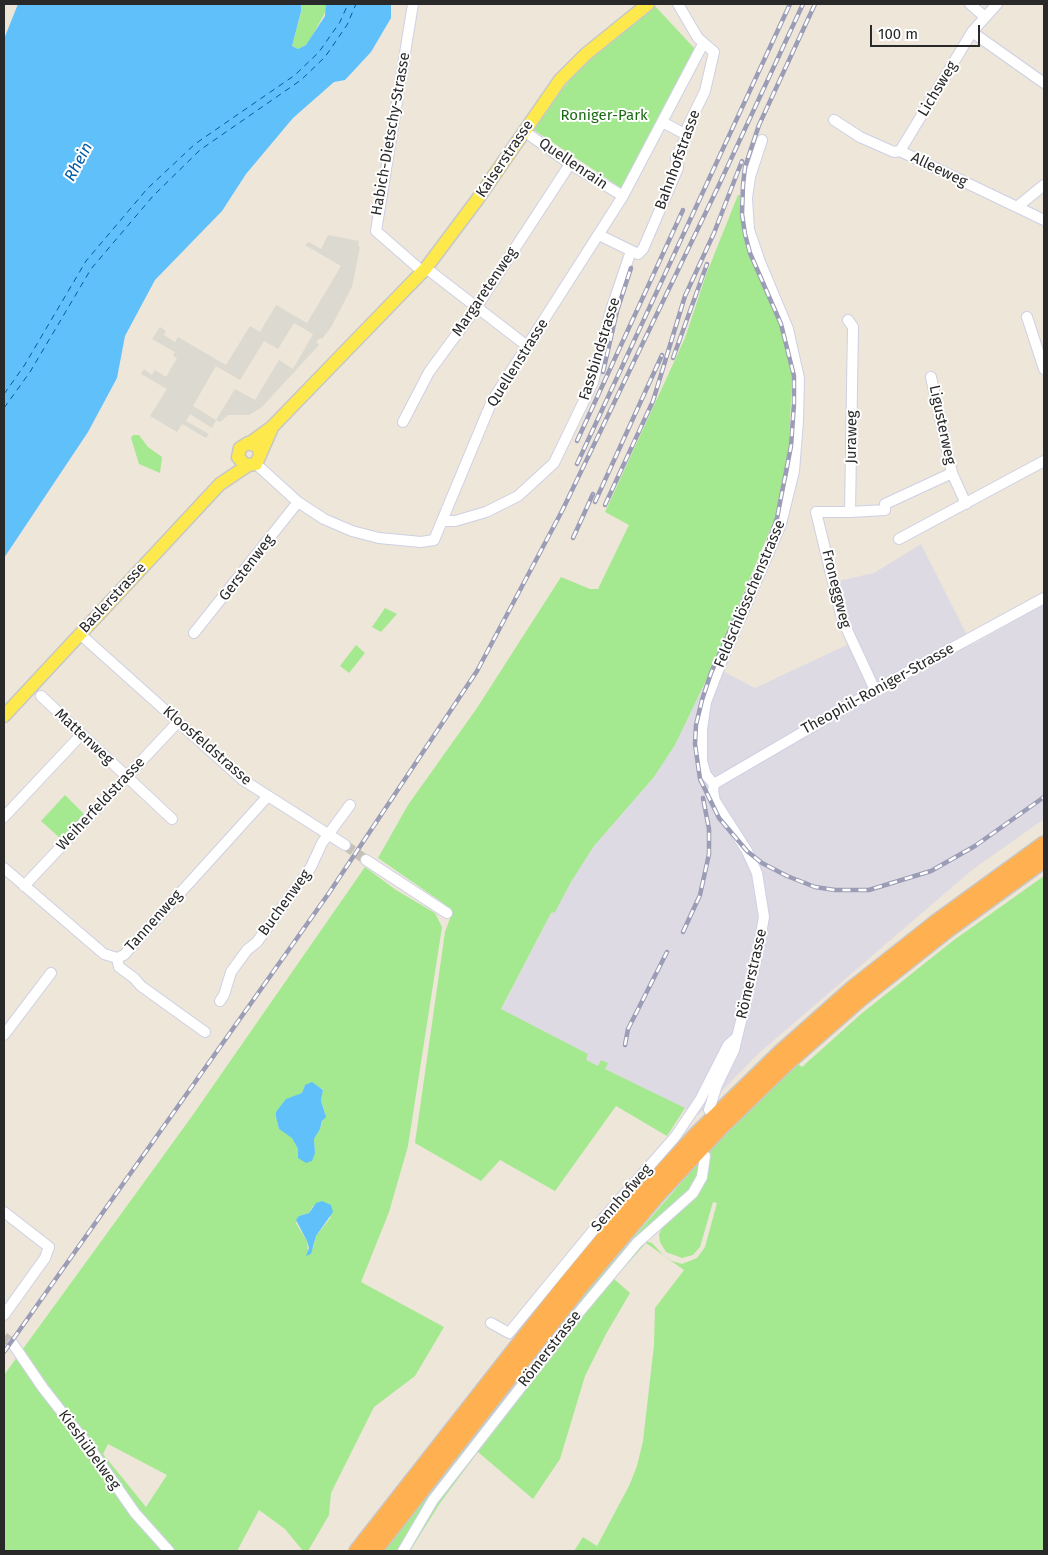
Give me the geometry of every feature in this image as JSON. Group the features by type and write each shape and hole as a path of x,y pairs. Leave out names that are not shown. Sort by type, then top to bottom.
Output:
{"highway":[{"path":"358,1551 572,1276 630,1207 696,1135 780,1053 845,995 938,921 1044,844"},
{"path":"374,1551 580,1287 660,1192 722,1126 788,1062 860,999 946,931 1044,860"}],"main road":[{"name":"Kaiserstrasse","path":"372,324 425,270 477,200 560,80 586,54 648,4"},
{"name":"Baslerstrasse","path":"4,716 222,482 250,456 272,427 372,324"}],"street":[{"name":"Habich-Dietschy-Strasse","path":"413,4 376,230 425,270"},
{"name":"Bahnhofstrasse","path":"630,252 638,254 643,249 678,168 676,158 687,135 688,126 705,91 714,52 703,44 678,4"},
{"path":"970,4 985,17"},
{"name":"Lichsweg","path":"900,151 972,32 996,4"},
{"path":"972,32 1044,83"},
{"name":"Quellenstrasse","path":"250,456 298,502 352,531 379,538 421,542 434,540 492,401 623,196 703,44"},
{"name":"Alleeweg","path":"834,120 860,137 894,152 900,151 1044,220"},
{"path":"662,122 687,135"},
{"name":"Quellenrain","path":"524,131 570,164 623,196"},
{"name":"Feldschlösschenstrasse","path":"714,784 706,775 702,761 702,729 706,702 781,524 794,471 799,378 788,330 749,230 746,198 750,177 762,140"},
{"name":"Margaretenweg","path":"403,422 429,372 476,308 570,164"},
{"path":"1017,207 1044,185"},
{"path":"599,235 630,252"},
{"name":"Fassbindstrasse","path":"443,521 486,512 518,496 554,463 593,382 630,252"},
{"path":"425,270 527,346"},
{"path":"1027,317 1044,369"},
{"name":"Juraweg","path":"850,512 851,324"},
{"name":"Ligusterweg","path":"931,377 952,473 966,504"},
{"path":"899,539 1044,461"},
{"name":"Ligusterweg","path":"850,512 885,510 885,504 952,473"},
{"name":"Gerstenweg","path":"194,633 298,502"},
{"name":"Froneggweg","path":"850,512 816,512 842,620 875,690"},
{"name":"Theophil-Roniger-Strasse","path":"714,784 875,690 1044,598"},
{"name":"Kloosfeldstrasse","path":"80,634 243,780 345,845"},
{"name":"Mattenweg","path":"41,696 172,819"},
{"name":"Weiherfeldstrasse","path":"24,886 178,722"},
{"path":"4,817 81,735"},
{"name":"Römerstrasse","path":"709,1110 717,1085 734,1050 758,951 764,917 757,873 747,851 715,801 714,784"},
{"name":"Tannenweg","path":"4,868 104,954 117,958 124,954 268,796"},
{"name":"Buchenweg","path":"220,1001 231,972 247,950 256,942 311,867 322,843 350,805"},
{"path":"366,860 447,913"},
{"path":"117,958 119,967 134,978 140,986 205,1032"},
{"path":"4,1034 51,973"},
{"name":"Sennhofweg","path":"491,1323 509,1333 601,1221 675,1138 700,1100 728,1045 736,1038"},
{"name":"Römerstrasse","path":"403,1551 433,1500 581,1310 637,1243 693,1193 702,1177 705,1156"},
{"path":"4,1212 49,1247 45,1258 4,1315"},
{"name":"Kieshübelweg","path":"13,1344 135,1513 169,1551"}],"shaded area":[{"path":"328,235 359,241 358,246 360,247 352,287 331,327 322,339 320,338 316,342 319,345 262,407 249,415 228,415 220,422 216,420 212,428 190,414 186,421 209,434 206,438 182,424 177,432 150,416 167,389 141,374 144,369 152,375 155,370 166,377 177,358 173,356 175,352 152,339 160,327 166,331 164,335 175,342 178,337 226,365 250,326 260,332 276,305 307,323 341,266 305,245 309,242 321,249","holes":["294,323 313,334 293,369 279,360 255,400 235,389 216,420 193,406 216,366 240,380 264,341 278,349"]},
{"path":"921,544 972,645 1044,604 1044,819 972,870 759,1053 698,1115 605,1069 607,1063 601,1060 598,1066 585,1060 588,1054 501,1010 551,913 555,911 594,846 654,777 675,745 713,666 755,688 849,644 838,581 874,573"}],"green space":[{"path":"301,4 326,4 326,11 306,45 298,49 292,46 301,13"},
{"name":"Roniger-Park","path":"655,6 695,49 621,188 534,130 561,91 587,60"},
{"path":"738,195 740,195 743,234 780,323 792,376 789,446 775,518 713,666 675,745 654,777 594,846 555,912 551,913 501,1009 588,1054 586,1060 598,1066 601,1060 608,1063 605,1069 685,1108 667,1136 616,1106 555,1191 500,1160 481,1181 415,1143 445,932 452,913 443,903 378,858 408,805 477,708 561,577 590,589 598,589 629,525 605,512 685,338 706,275"},
{"path":"133,435 139,435 148,447 162,457 160,473 139,464 131,438"},
{"path":"385,608 397,614 381,632 372,627"},
{"path":"356,645 365,653 349,673 340,666"},
{"path":"65,795 84,814 61,839 41,821"},
{"path":"365,867 396,890 435,913 442,927 408,1146 389,1212 361,1282 444,1327 415,1376 374,1407 331,1493 329,1515 308,1551 303,1551 285,1529 259,1510 237,1551 4,1551 4,1375 190,1119","holes":["305,1085 323,1089 321,1101 325,1114 314,1139 315,1153 298,1158 298,1149 292,1137 279,1129 276,1117 302,1093","313,1206 331,1217 316,1236 313,1248 308,1252 307,1241 296,1223 299,1216 309,1213","108,1444 167,1475 146,1507 103,1454"]},
{"path":"1044,876 1044,1551 574,1551 583,1537 597,1546 629,1486 637,1466 643,1441 654,1345 655,1308 684,1270 646,1243 614,1279 630,1293 606,1334 585,1376 560,1459 533,1499 478,1452 440,1503 410,1551 406,1551 437,1501 501,1418 507,1414 507,1410 583,1312 645,1241 652,1243 663,1255 672,1261 682,1264 697,1258 705,1247 717,1203 713,1202 700,1247 693,1255 682,1258 666,1252 660,1242 659,1234 663,1226 706,1176 711,1149 798,1064 802,1067 861,1014 954,940"},
{"path":"700,1161 700,1170 696,1182 682,1199 650,1226 399,1551 383,1551 575,1305"}],"water":[{"name":"Rhein","path":"18,4 301,4 301,12 292,46 298,49 306,45 325,16 326,4 391,4 391,18 371,52 345,80 334,82 293,118 246,174 222,211 155,280 125,336 117,378 88,432 4,558 4,39"},
{"path":"312,1082 323,1090 321,1101 326,1117 322,1121 314,1139 315,1153 312,1161 306,1163 298,1158 298,1149 292,1138 279,1129 276,1112 286,1099 302,1093 305,1085"},
{"path":"322,1201 331,1205 333,1212 316,1236 311,1254 306,1256 309,1248 296,1220 299,1216 309,1213 316,1203"}],"ferry route":[{"path":"4,394 24,366 86,261 147,189 195,144 295,75 319,52 340,22 348,4"},
{"path":"4,408 30,372 91,269 153,196 200,150 301,80 325,57 347,25 356,4"}],"tunnel":[{"path":"345,845 366,860"},
{"path":"4,1337 13,1344"}],"railway":[{"path":"577,464 790,4"},
{"path":"4,1352 329,893 477,671 562,511 718,187 803,4"},
{"path":"815,4 759,125 745,167 742,214 745,234 750,253 781,324 794,376 791,446 777,518 764,554 711,673 702,700 696,725 695,744 700,779 719,818 747,851 762,863 787,876 815,887 835,890 869,890 931,871 975,846 1044,797"},
{"path":"605,505 653,401 685,296 714,233 742,161"},
{"path":"577,441 683,210"},
{"path":"673,358 707,264"},
{"path":"603,372 617,311 631,268"},
{"path":"595,502 662,355"},
{"path":"573,538 593,494"},
{"path":"683,932 700,895 709,854 709,829 703,798"},
{"path":"625,1045 628,1029 667,952"}]}
